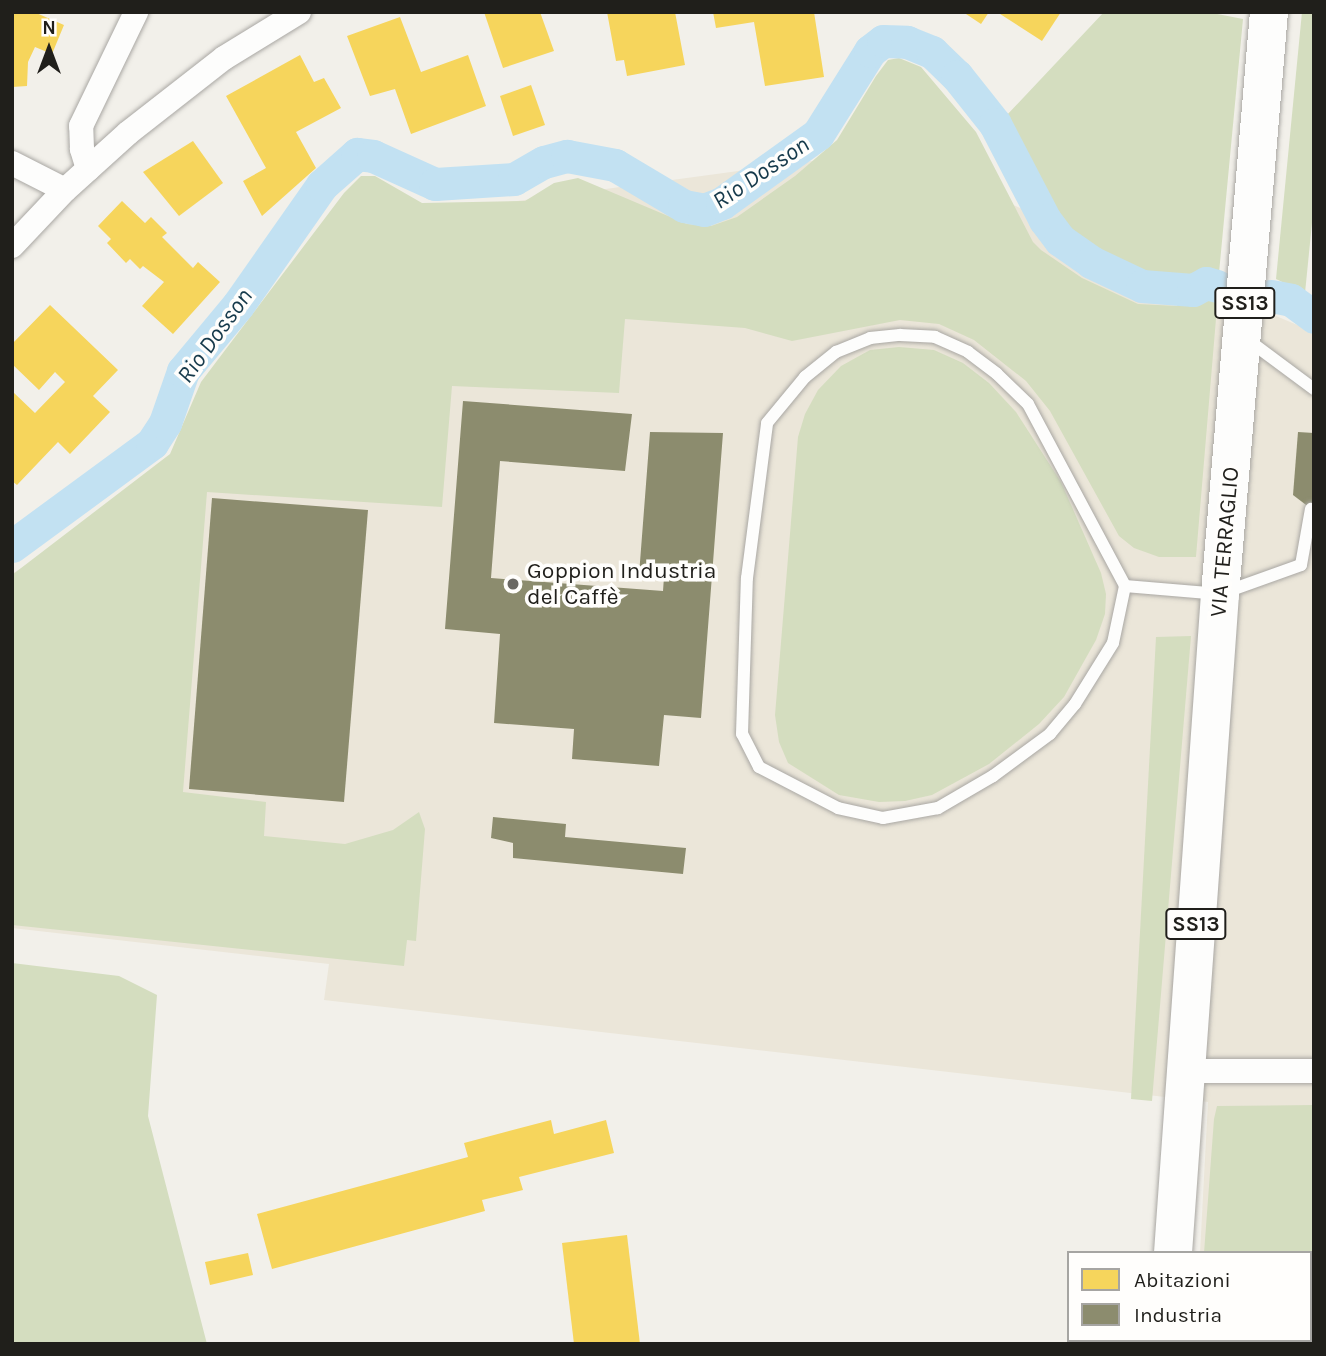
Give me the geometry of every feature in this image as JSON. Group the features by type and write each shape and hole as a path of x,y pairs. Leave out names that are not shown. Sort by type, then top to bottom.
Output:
{"main road":[{"name":"VIA TERRAGLIO","path":"1173,1251 1220,594 1269,12"}],"street":[{"path":"88,169 82,149 81,126 136,12"},
{"path":"12,246 65,190 128,133 224,58 299,12"},
{"path":"12,163 65,190"},
{"path":"1186,1072 1314,1071"}],"lane":[{"path":"1242,336 1314,389"},
{"path":"935,337 968,352 997,373 1028,404 1125,586 1113,643 1066,714 1050,733 993,776 939,808 883,818 838,808 759,767 742,733 747,578 767,424 805,377 835,352 870,338 935,337"},
{"path":"1125,586 1220,594 1301,565 1311,509"}],"shaded area":[{"path":"885,151 1314,332 1314,1344 1195,1344 1312,1342 1312,1251 1200,1251 1208,1102 324,1000 329,964 12,928 12,574 167,474 334,226"}],"green space":[{"path":"1104,12 1207,12 1243,19 1219,273 1203,271 1184,276 1145,275 1076,238 1049,205 1006,116"},
{"path":"1302,12 1314,12 1314,203 1305,293 1276,279"},
{"path":"899,58 921,67 976,132 1033,242 1041,250 1082,278 1138,304 1177,306 1180,298 1218,295 1196,557 1159,557 1134,548 1119,536 1050,411 1026,381 974,340 939,324 900,320 792,341 745,328 625,319 619,393 452,386 442,507 207,492 183,792 266,802 264,836 345,844 393,830 419,812 425,829 416,941 407,940 404,966 12,925 12,575 170,454 201,382 344,193 361,176 375,176 422,203 525,201 554,183 578,178 687,224 711,226 737,217 795,176 837,140 888,60"},
{"path":"899,347 934,350 963,363 989,383 1016,412 1061,482 1101,573 1106,594 1105,614 1096,640 1064,697 1039,724 989,764 932,795 905,801 879,802 839,795 788,763 779,742 775,715 798,437 805,414 818,390 841,366 870,350"},
{"path":"1191,636 1152,1101 1131,1099 1156,637"},
{"path":"12,963 119,976 157,995 148,1116 207,1344 12,1344"},
{"path":"1314,1105 1314,1344 1197,1344 1312,1342 1312,1251 1204,1251 1217,1106"}],"building: Abitazioni":[{"path":"12,12 34,12 64,25 52,54 35,47 28,62 27,86 12,87"},
{"path":"484,12 540,12 554,51 503,68"},
{"path":"607,12 675,12 685,65 627,76 624,60 616,61"},
{"path":"713,12 814,12 824,77 765,86 754,22 716,28"},
{"path":"963,12 989,12 981,24"},
{"path":"997,12 1061,12 1042,41"},
{"path":"400,17 421,72 468,55 486,106 411,134 395,89 370,96 347,36"},
{"path":"300,55 314,82 324,78 341,108 296,132 316,168 262,216 243,181 266,168 226,96"},
{"path":"531,85 545,125 513,136 500,96"},
{"path":"193,141 223,183 179,216 143,172"},
{"path":"122,201 145,223 151,217 167,233 162,237 193,268 198,262 220,282 173,334 142,306 164,282 143,266 140,269 130,259 126,263 107,243 111,239 98,226"},
{"path":"50,305 118,370 93,396 110,412 70,454 58,442 17,485 12,481 12,391 35,413 65,382 55,372 39,390 12,364 12,344"},
{"path":"551,1120 554,1134 606,1120 614,1153 519,1177 523,1190 482,1200 485,1211 272,1269 257,1214 468,1157 464,1143"},
{"path":"627,1235 640,1344 574,1344 562,1243"},
{"path":"248,1253 253,1275 210,1285 205,1262"}],"building: Industria":[{"name":"Goppion Industria del Caffè","path":"463,401 632,414 625,471 500,461 491,578 663,591 664,577 639,575 650,432 723,433 701,718 664,715 659,766 572,759 574,729 494,723 500,634 445,629"},
{"path":"1298,432 1314,433 1314,511 1293,495"},
{"path":"212,498 368,510 344,802 189,789"},
{"path":"493,817 566,824 565,837 686,848 683,874 513,858 513,843 491,838"}],"waterway":[{"name":"Rio Dosson","path":"12,546 152,443 165,423 183,371 238,305 322,185 357,154 373,156 435,184 514,179 544,162 567,156 615,165 684,206 704,210 722,203 818,134 870,51 883,41 907,42 932,52 957,76 995,124 1045,220 1060,240 1091,262 1142,286 1193,290 1206,283 1217,286"},
{"name":"Rio Dosson","path":"1271,296 1291,300 1314,317"}],"place":[{"name":"Goppion Industria del Caffè","path":"513,584"}]}
